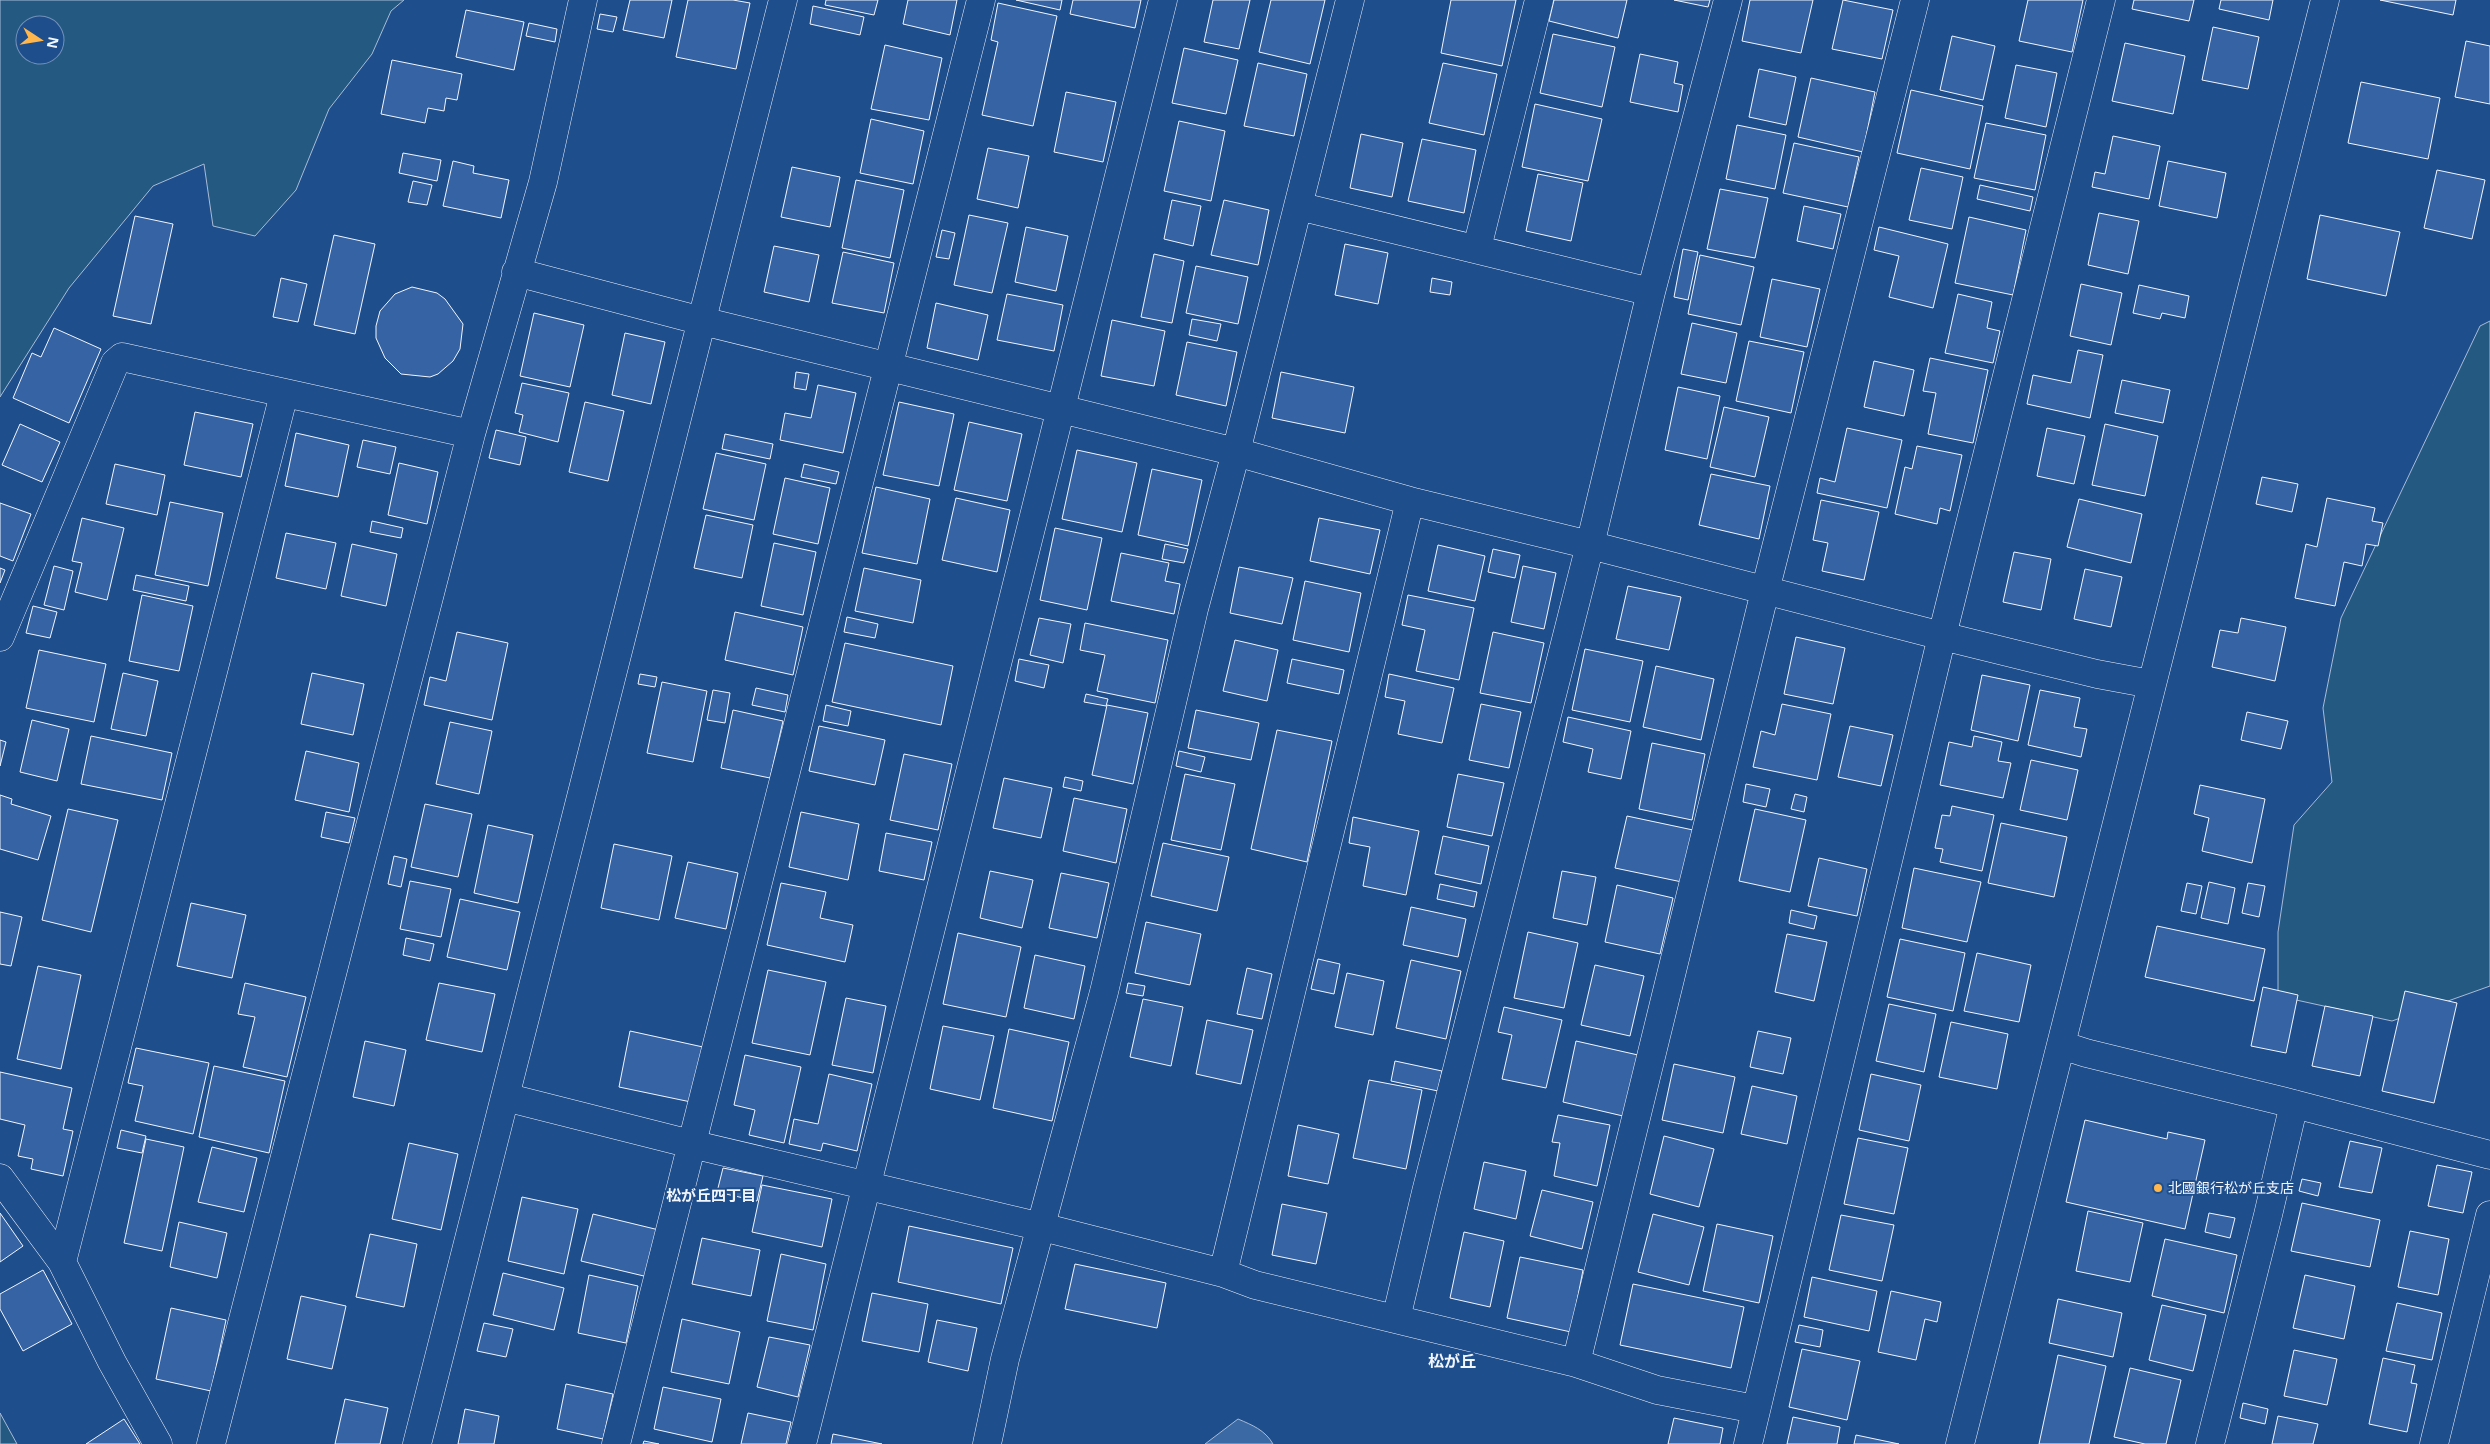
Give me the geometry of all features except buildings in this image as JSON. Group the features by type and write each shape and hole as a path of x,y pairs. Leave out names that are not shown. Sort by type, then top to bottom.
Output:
{"street":[{"path":"211,1444 471,434 543,182 583,0"},
{"path":"417,1444 783,0"},
{"path":"616,1444 981,0"},
{"path":"802,1444 1163,0"},
{"path":"987,1444 1006,1359 1104,992 1179,668 1236,452 1350,0"},
{"path":"1478,248 1539,0"},
{"path":"1396,1319 1428,1182 1590,545 1651,292 1728,0"},
{"path":"1576,1363 1765,590 1915,0"},
{"path":"1748,1444 1942,636 2100,0"},
{"path":"1960,1444 2151,684 2326,0"},
{"path":"1298,206 1478,248 1651,292"},
{"path":"516,272 702,321 1236,452 1410,501 1590,545 1942,636 2097,674 2151,684"},
{"path":"0,636 115,363 122,357 471,434"},
{"path":"62,1262 284,394"},
{"path":"1224,1273 1410,501"},
{"path":"2061,1045 2490,1156"},
{"path":"505,1097 1224,1273 1255,1285 1576,1363 1657,1390 1755,1409"},
{"path":"2210,1444 2294,1104"},
{"path":"0,1178 62,1262 112,1362 158,1444"},
{"path":"2434,1444 2490,1215"}],"shaded area":[{"path":"0,0 404,0 391,11 372,54 329,109 296,190 255,236 213,226 204,164 153,186 69,288 0,397"},
{"path":"2490,321 2490,986 2392,1021 2278,996 2278,932 2294,825 2332,782 2323,708 2341,618 2480,326"},
{"path":"0,1413 17,1444 0,1444"},
{"path":"1238,1419 1262,1432 1273,1444 1205,1444"}],"place":[{"name":"北國銀行松が丘支店","path":"2158,1188"}],"district":[{"name":"松が丘四丁目","path":"711,1196"},
{"name":"松が丘","path":"1452,1361"}]}
